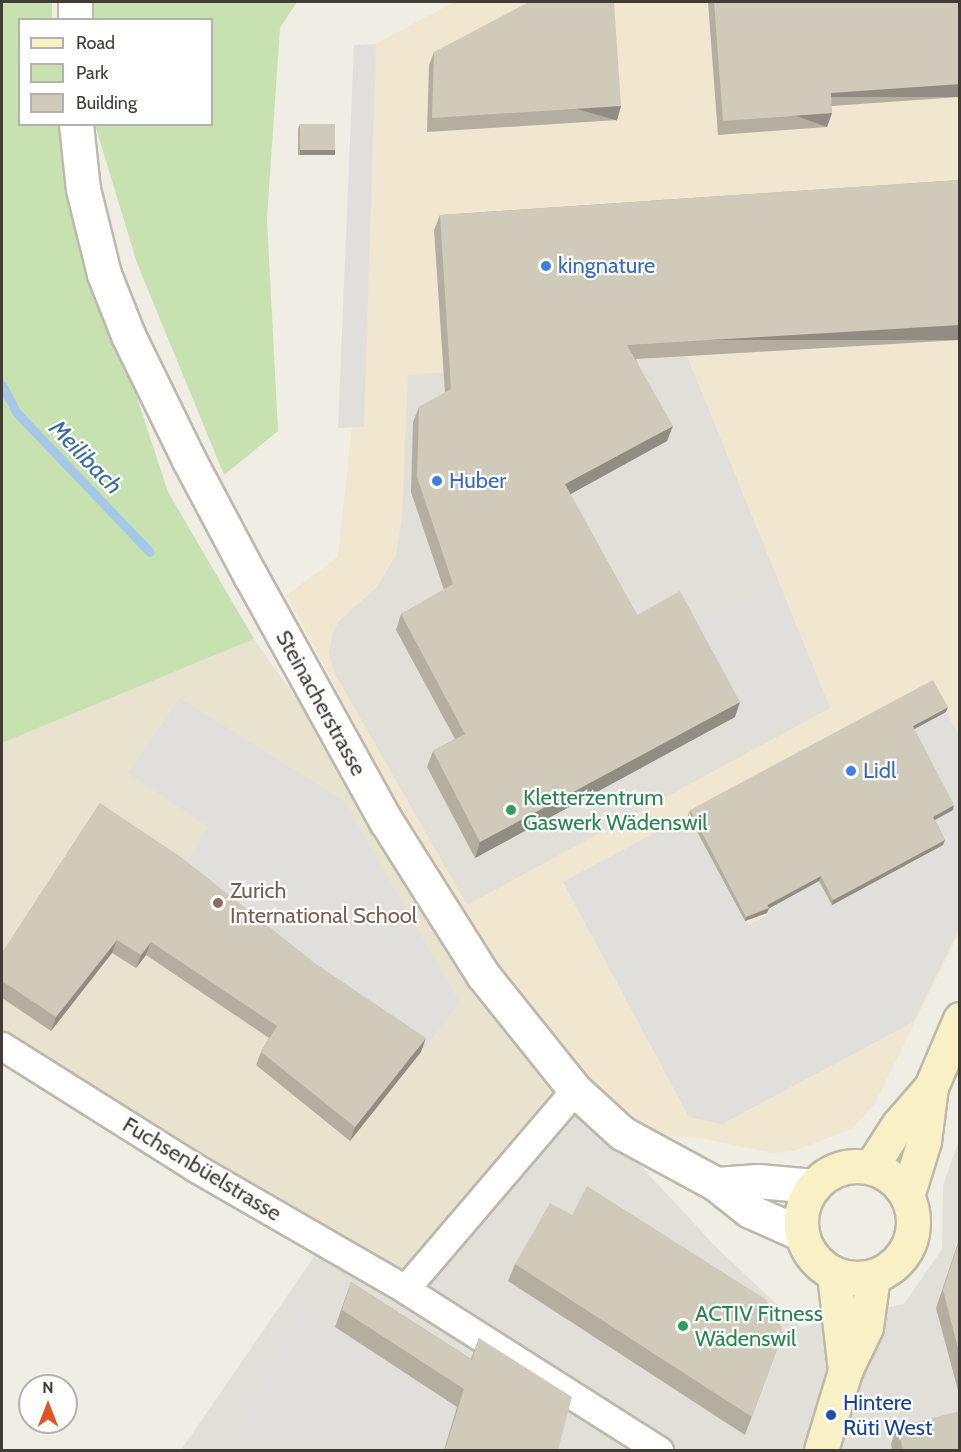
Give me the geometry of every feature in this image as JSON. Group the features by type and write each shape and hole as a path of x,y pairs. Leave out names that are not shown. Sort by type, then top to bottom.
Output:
{"main road":[{"path":"907,1196 924,1141 931,1087 960,1019"},
{"path":"871,1167 898,1125 931,1087"},
{"path":"852,1166 871,1167 892,1178 907,1196 913,1217 911,1239 892,1265 873,1276 860,1278 834,1274 814,1258 802,1234 802,1208 814,1186 833,1170 852,1166"},
{"path":"834,1274 845,1371"},
{"path":"821,1450 845,1371 866,1327 873,1276"}],"street":[{"path":"75,2 75,18"},
{"name":"Steinacherstrasse","path":"76,126 83,189 104,274 128,335 189,460 386,821 483,975 576,1090 622,1133 716,1184 750,1211 802,1234"},
{"name":"Fuchsenbüelstrasse","path":"2,1046 194,1167 405,1289 659,1450"},
{"path":"405,1289 576,1090"},
{"path":"716,1184 758,1181 814,1186"}],"shaded area":[{"path":"454,2 959,2 959,933 874,1105 851,1129 794,1151 772,1153 700,1138 622,1133 453,909 287,595 338,557 363,325 376,44"},
{"path":"376,44 364,427 338,428 354,45"},
{"path":"687,356 830,708 467,905 335,674 329,653 333,631 340,620 377,587 396,555 402,519 408,375"},
{"path":"776,586 826,705 735,743 685,625"},
{"name":"Zurich International School","path":"254,639 571,1089 405,1287 2,1045 2,743"},
{"path":"180,698 344,801 460,1003 424,1049 182,869 208,827 128,773"},
{"path":"946,712 959,736 959,929 913,1022 722,1124 689,1117 563,882 688,815 749,925 768,915 765,910 819,881 832,905 943,845 931,822 952,810 911,731"},
{"path":"576,1096 717,1248 801,1327 904,1304 942,1249 943,1185 959,1140 959,1450 181,1450 320,1248"},
{"path":"300,1305 457,1407 444,1450 228,1450"}],"green space":[{"path":"2,2 52,2 52,18 18,18 18,126 64,126 97,275 168,492 254,639 2,743"},
{"path":"90,2 297,2 280,28 267,219 278,431 224,475 137,263 95,126 213,126 213,18 87,18"}],"building":[{"path":"529,2 614,2 621,106 432,118 434,52"},
{"path":"714,2 960,2 960,84 831,93 832,113 723,121"},
{"path":"300,124 335,124 335,150 300,150"},
{"path":"960,180 960,325 627,345 673,426 565,484 637,615 680,591 740,702 480,842 433,751 465,734 401,614 453,584 417,477 419,407 451,389 440,215"},
{"name":"Lidl","path":"933,680 948,707 913,726 954,805 933,817 945,840 833,900 821,876 767,905 769,908 746,917 690,810"},
{"name":"Zurich International School","path":"100,803 181,857 316,964 426,1038 355,1127 261,1052 277,1026 151,942 141,955 117,940 56,1017 2,981 2,953"},
{"path":"587,1186 765,1299 778,1317 783,1333 752,1417 515,1264 550,1203 572,1215"},
{"path":"960,1238 960,1356 943,1290"},
{"path":"351,1282 472,1360 479,1338 572,1397 558,1450 445,1450 464,1389 342,1310"},
{"path":"960,1411 960,1450 903,1450 897,1427"}],"waterway":[{"name":"Meilibach","path":"2,385 17,413 150,552"}],"place":[{"name":"kingnature","path":"546,266"},
{"name":"Huber","path":"437,481"},
{"name":"Lidl","path":"851,771"},
{"name":"Kletterzentrum Gaswerk Wädenswil","path":"511,810"},
{"name":"Zurich International School","path":"218,903"},
{"name":"ACTIV Fitness Wädenswil","path":"683,1326"},
{"name":"Hintere Rüti West","path":"831,1415"}]}
